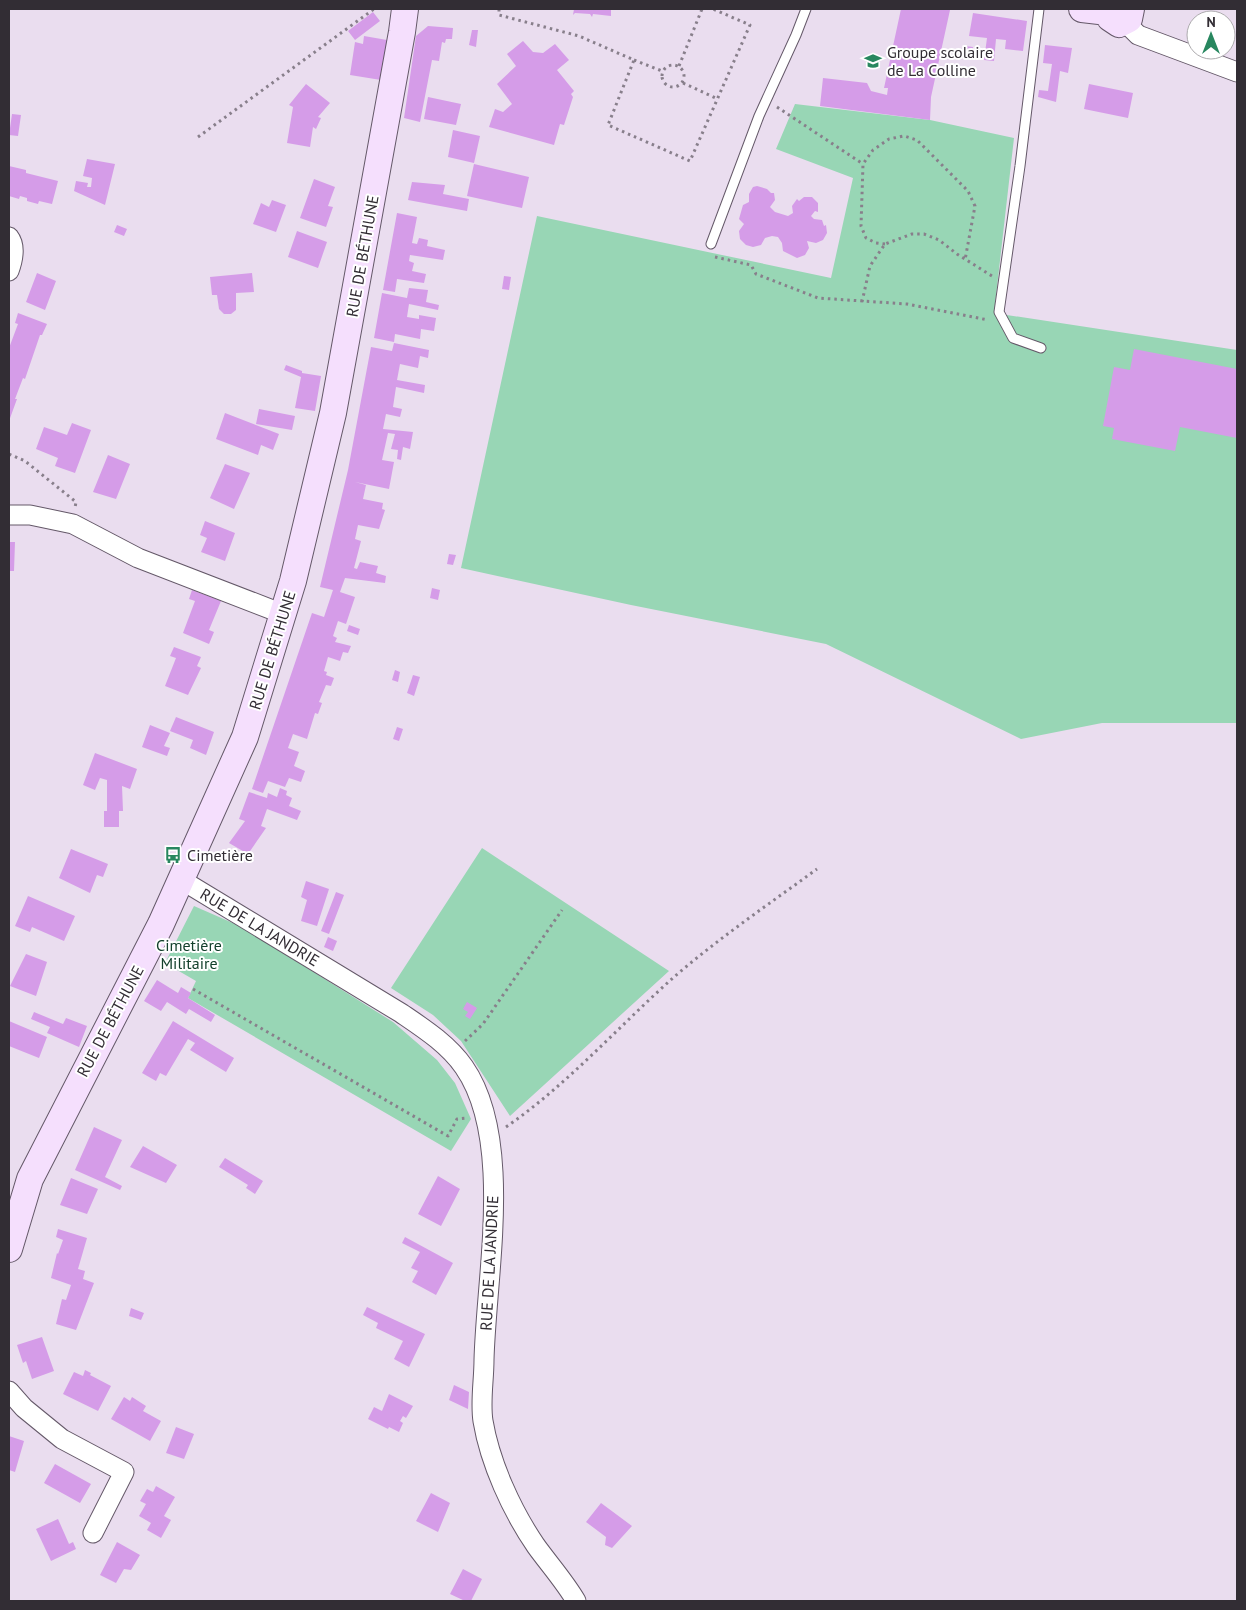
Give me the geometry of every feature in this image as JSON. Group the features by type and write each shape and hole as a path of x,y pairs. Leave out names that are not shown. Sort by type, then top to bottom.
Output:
{"street":[{"name":"RUE DE BÉTHUNE","path":"9,1249 30,1179 161,924 245,737 284,614 333,412 402,32 404,9"},
{"path":"1082,9 1118,13 1138,35 1237,72"},
{"path":"9,237 12,241 13,260 9,271"},
{"path":"9,516 30,515 73,524 138,558 284,614"},
{"name":"RUE DE LA JANDRIE","path":"180,879 401,1013 428,1032 464,1067 483,1104 490,1138 493,1243 485,1325 483,1420 502,1484 535,1544 576,1601"},
{"path":"9,1391 24,1408 62,1440 124,1472 93,1533"}],"lane":[{"path":"710,244 766,100 806,9"},
{"path":"1039,9 1020,166 999,312 1013,338 1041,348"}],"path":[{"path":"198,136 374,9"},
{"path":"499,9 499,15 579,36 662,71"},
{"path":"679,66 702,9"},
{"path":"634,60 608,125 690,161 750,25 713,9"},
{"path":"671,65 679,66 684,72 682,83 676,87 669,87 663,82 662,71 671,65"},
{"path":"682,83 718,99"},
{"path":"766,100 863,164"},
{"path":"965,260 975,206 968,191 917,140 904,136 889,139 873,150 863,164 861,226 866,238 876,244 885,244 906,235 924,234 939,240 965,260 1003,283"},
{"path":"710,244 715,256 751,265 756,274 798,292 818,298 907,304 1005,324"},
{"path":"862,302 870,266 885,244"},
{"path":"9,454 25,461 76,502 73,524"},
{"path":"490,1138 518,1119 716,943 817,869"},
{"path":"452,1054 483,1024 562,910"},
{"path":"193,989 448,1136 457,1119"}],"green space":[{"path":"795,104 930,120 1014,138 994,313 1237,350 1237,723 1102,723 1021,739 826,644 631,605 461,568 537,216 831,278 853,178 776,149"},
{"path":"482,848 669,971 510,1116 461,1041 433,1015 391,988"},
{"name":"Cimetière Militaire","path":"194,906 242,927 393,1022 437,1060 455,1083 471,1119 451,1151 188,998 196,981 165,963"}],"building":[{"path":"574,9 611,9 611,16 593,14 592,17 590,14 575,13 573,15"},
{"path":"901,9 950,10 931,97 930,120 820,106 823,78 867,83 871,91 887,95 888,88 884,88"},
{"path":"373,12 380,21 355,40 348,31"},
{"path":"973,13 1027,21 1023,51 1005,49 1006,40 996,39 994,61 984,60 987,38 969,36"},
{"path":"428,26 453,28 452,39 446,39 445,43 442,42 439,61 432,60 420,122 404,118 416,36"},
{"path":"472,30 478,30 476,47 469,45"},
{"path":"364,36 387,40 381,80 350,75 355,42 363,44"},
{"path":"523,41 533,52 543,53 555,44 569,60 557,70 574,91 571,94 573,97 564,125 560,124 554,145 489,127 495,109 503,112 512,104 497,84 516,66 507,54"},
{"path":"1045,45 1072,48 1068,73 1060,71 1056,102 1038,97 1039,90 1048,91 1052,64 1043,63"},
{"path":"965,46 973,47 971,58 964,57"},
{"path":"306,84 330,103 318,117 321,118 316,129 313,127 310,147 287,143 293,107 289,105"},
{"path":"1089,84 1133,93 1128,118 1084,109"},
{"path":"428,97 461,104 456,125 424,119"},
{"path":"12,114 21,115 18,136 9,135"},
{"path":"453,130 480,136 474,163 448,157"},
{"path":"87,159 115,164 105,205 74,191 76,181 88,183 87,187 91,187 92,178 83,176"},
{"path":"474,164 529,177 522,208 467,196"},
{"path":"9,166 26,170 26,173 58,181 52,204 39,201 38,204 27,201 27,198 20,196 19,199 9,196"},
{"path":"314,179 335,187 328,206 333,207 326,227 300,218"},
{"path":"412,182 445,185 443,194 469,199 467,211 408,200"},
{"path":"757,186 774,193 775,200 770,207 775,212 788,216 793,213 792,206 797,199 799,201 804,197 812,197 818,203 818,212 815,211 811,216 814,219 822,220 824,226 826,225 827,233 823,240 816,243 807,241 809,248 805,255 797,258 783,251 782,243 778,237 765,238 761,245 753,247 746,245 740,239 739,231 744,224 739,219 743,205 749,202 749,194 753,187"},
{"path":"272,200 286,205 276,232 253,224 261,203 269,207"},
{"path":"397,213 417,217 412,243 417,244 419,238 428,240 427,246 445,250 443,260 410,255 409,261 414,263 412,271 426,274 424,283 397,279 395,292 383,290"},
{"path":"117,225 127,229 124,236 114,232"},
{"path":"297,231 327,242 318,268 288,257"},
{"path":"37,273 56,281 45,310 26,302"},
{"path":"252,273 254,292 236,293 236,310 231,314 224,314 219,309 217,295 212,295 210,277"},
{"path":"504,276 511,277 509,290 502,289"},
{"path":"409,288 428,290 426,302 439,305 438,310 409,304 407,317 419,319 419,315 436,318 434,331 421,329 420,339 395,334 394,342 374,338 382,293 407,298"},
{"path":"18,313 47,324 42,335 40,335 25,379 23,378 9,421 9,348 18,324 15,323"},
{"path":"394,343 429,350 428,358 420,356 418,368 400,364 397,380 425,385 424,393 396,387 393,407 402,409 400,417 386,414 383,429 413,432 410,449 403,447 401,460 397,459 398,450 391,449 395,434 388,433 382,460 394,462 389,489 355,482 366,485 363,499 383,503 382,509 385,510 379,529 358,525 355,539 361,541 354,568 357,569 360,562 378,566 376,573 386,576 385,583 345,578 340,592 355,597 346,624 338,621 333,636 337,638 335,642 351,646 348,653 343,652 340,661 328,657 324,671 327,672 326,675 334,678 331,686 326,685 319,702 322,703 318,714 315,713 307,739 293,734 288,748 299,752 294,766 305,771 301,782 289,778 285,787 268,781 263,793 252,789 312,613 324,617 333,590 320,587 348,470 371,347 392,351"},
{"path":"1134,349 1237,369 1237,438 1180,427 1175,451 1112,439 1114,428 1103,426 1114,367 1130,370"},
{"path":"286,365 302,371 302,373 321,376 315,411 295,408 301,377 284,370"},
{"path":"259,409 295,416 292,430 256,424"},
{"path":"225,413 279,434 273,450 261,445 258,455 216,439"},
{"path":"72,423 91,430 75,473 55,466 58,458 36,449 44,427 67,435"},
{"path":"108,455 130,464 116,499 93,492"},
{"path":"225,464 250,473 234,509 210,498"},
{"path":"205,521 235,533 225,561 201,552 207,538 200,535"},
{"path":"9,542 15,542 14,571 9,571"},
{"path":"449,554 456,555 453,565 447,564"},
{"path":"432,588 440,590 438,600 430,598"},
{"path":"192,590 221,601 209,630 214,632 209,644 183,633 195,601 189,599"},
{"path":"349,625 360,629 358,635 347,631"},
{"path":"174,647 201,657 197,666 201,668 188,695 165,686 176,658 170,656"},
{"path":"395,670 400,672 398,682 392,680"},
{"path":"413,675 420,677 414,696 407,693"},
{"path":"176,717 214,732 206,755 190,748 193,740 170,731"},
{"path":"150,725 170,733 164,746 170,748 167,756 142,747"},
{"path":"397,727 403,729 399,741 393,739"},
{"path":"95,753 137,769 130,789 122,786 123,811 119,811 119,827 104,827 104,811 107,811 107,780 100,778 95,790 83,785"},
{"path":"280,788 287,791 286,795 292,798 289,806 301,811 297,820 267,809 261,826 266,828 248,854 229,843 245,821 239,819 249,792 267,798 268,793 277,797"},
{"path":"71,849 108,864 103,877 97,875 90,893 59,878"},
{"path":"306,881 329,889 317,926 301,921 307,900 301,897"},
{"path":"336,892 344,895 329,934 321,931"},
{"path":"28,896 75,916 64,941 32,927 30,932 15,926"},
{"path":"328,937 337,941 333,951 324,947"},
{"path":"26,954 47,962 36,996 10,986"},
{"path":"157,980 178,993 181,987 191,993 188,998 215,1015 211,1022 189,1009 186,1014 167,1002 161,1011 144,1001"},
{"path":"467,1002 477,1008 470,1019 465,1016 468,1012 463,1009"},
{"path":"34,1012 63,1024 66,1018 87,1026 79,1047 47,1033 50,1027 31,1019"},
{"path":"9,1021 47,1037 39,1058 9,1046"},
{"path":"173,1021 234,1058 226,1072 190,1050 195,1043 188,1039 166,1076 160,1073 156,1081 142,1073"},
{"path":"94,1127 122,1140 105,1177 122,1186 120,1190 75,1170"},
{"path":"143,1146 177,1165 166,1183 130,1167"},
{"path":"225,1158 263,1181 255,1194 246,1188 248,1185 219,1167"},
{"path":"438,1176 460,1189 441,1226 418,1214"},
{"path":"71,1178 98,1189 87,1214 60,1205"},
{"path":"58,1229 87,1238 78,1269 85,1271 83,1279 94,1283 76,1330 56,1324 62,1299 66,1300 71,1285 51,1278 57,1253 63,1240 56,1237"},
{"path":"405,1237 453,1263 436,1295 412,1282 418,1271 411,1268 420,1252 402,1243"},
{"path":"367,1307 425,1334 409,1367 394,1359 403,1341 376,1328 378,1323 363,1315"},
{"path":"131,1308 144,1313 141,1320 129,1316"},
{"path":"42,1337 54,1371 32,1379 26,1361 23,1363 17,1345"},
{"path":"85,1370 91,1373 90,1375 111,1386 98,1411 63,1394 74,1372 83,1376"},
{"path":"454,1385 469,1392 468,1409 449,1400"},
{"path":"389,1394 413,1406 406,1418 403,1416 400,1421 403,1423 399,1432 368,1419 374,1407 382,1411"},
{"path":"124,1397 130,1401 132,1397 146,1406 143,1411 161,1421 150,1441 111,1419"},
{"path":"176,1427 194,1434 184,1459 166,1453"},
{"path":"9,1436 24,1441 15,1472 9,1470"},
{"path":"55,1464 91,1484 80,1503 44,1483"},
{"path":"156,1486 175,1497 164,1516 171,1520 161,1538 147,1530 151,1523 139,1516 146,1504 140,1501 147,1489 153,1492"},
{"path":"431,1493 450,1503 438,1532 416,1521"},
{"path":"601,1503 632,1526 612,1548 605,1545 606,1537 586,1522"},
{"path":"58,1519 69,1544 73,1542 76,1549 51,1561 36,1529"},
{"path":"117,1542 140,1555 131,1570 124,1569 116,1583 100,1575"},
{"path":"463,1569 482,1579 471,1601 465,1601 450,1594"}],"place":[{"name":"Groupe scolaire de La Colline","path":"873,61"},
{"name":"Cimetière","path":"173,855"}]}
